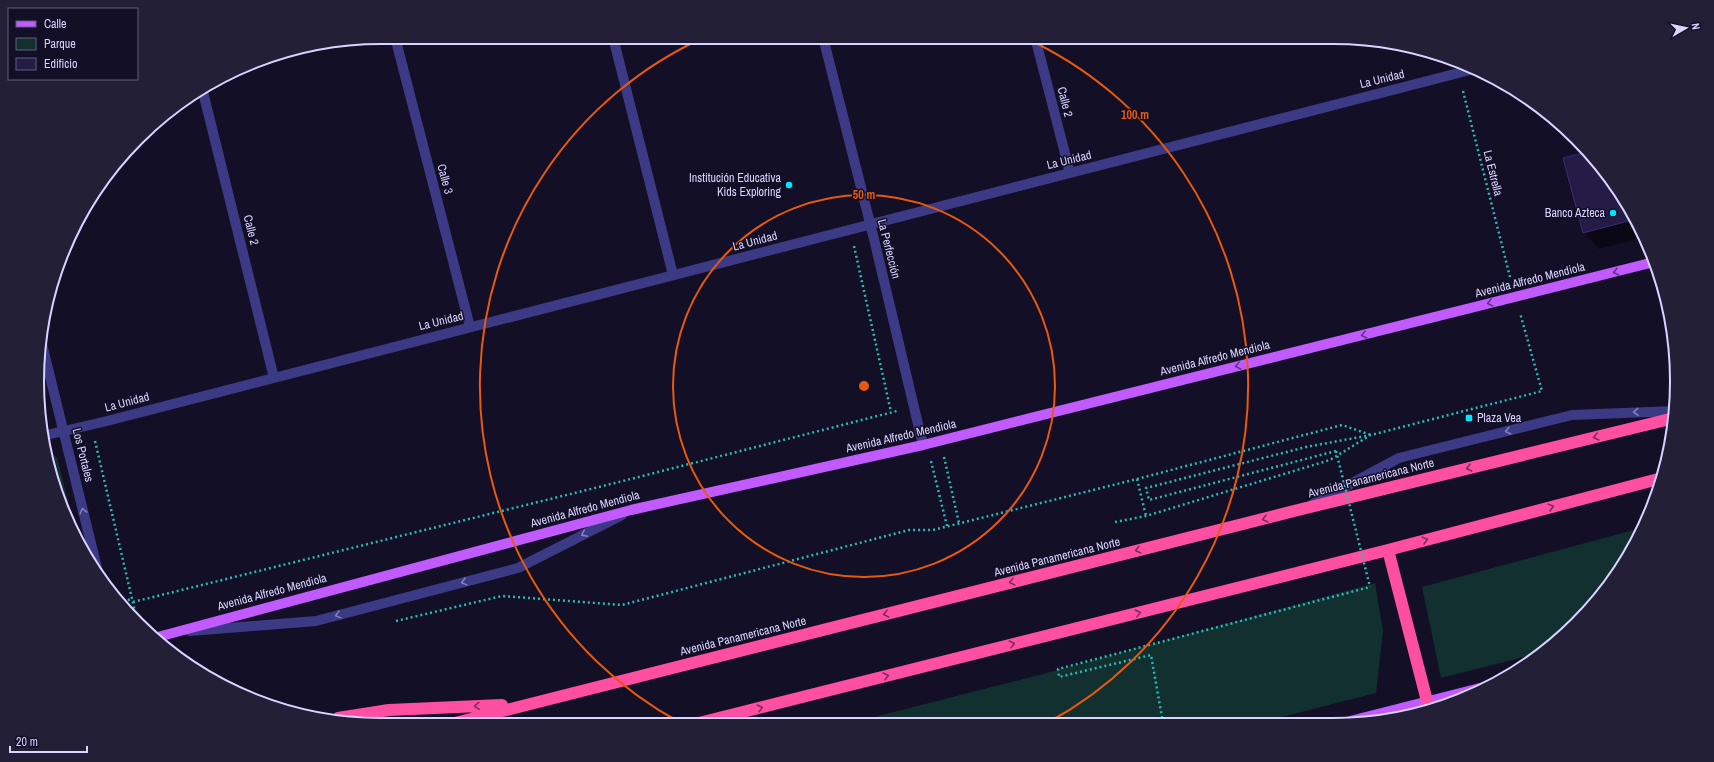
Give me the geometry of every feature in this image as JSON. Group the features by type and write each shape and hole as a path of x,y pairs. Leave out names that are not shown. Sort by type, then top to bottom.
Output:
{"highway":[{"name":"Avenida Panamericana Norte","path":"475,718 1302,509 1667,420"},
{"path":"719,718 1388,550 1655,480"},
{"path":"1388,550 1426,705"},
{"path":"350,716 389,710 530,704"}],"main road":[{"name":"Avenida Alfredo Mendiola","path":"161,636 631,510 925,444 1648,263"},
{"path":"1382,714 1426,705"}],"street":[{"name":"Calle 3","path":"397,44 470,327"},
{"path":"615,44 673,275"},
{"name":"La Perfección","path":"825,44 914,406 925,444"},
{"name":"Calle 2","path":"1037,44 1070,173"},
{"name":"La Unidad","path":"48,435 1465,71"},
{"name":"Calle 2","path":"204,95 274,378"},
{"name":"Los Portales","path":"45,357 95,558"},
{"path":"1302,509 1399,458 1572,415 1668,411"},
{"path":"170,633 316,621 518,568 631,510"}],"path":[{"name":"La Estrella","path":"1458,73 1510,277"},
{"path":"854,244 891,412"},
{"path":"1162,718 1151,655 1059,677 1058,669 1370,587 1336,451 1149,500 1146,488 1306,447 1371,435 1542,391 1519,308"},
{"path":"126,601 615,483 914,406"},
{"path":"390,622 502,596 622,605 909,530 934,530 1137,479 1342,425 1371,435"},
{"path":"1115,522 1146,516 1330,460 1371,435"},
{"path":"94,439 135,611"},
{"path":"941,440 959,523"},
{"path":"925,444 947,526"},
{"path":"1137,479 1146,516"}],"green space":[{"path":"52,454 57,457 71,511"},
{"path":"1635,530 1625,550 1613,568 1586,603 1555,634 1526,656 1441,678 1422,587"},
{"path":"1375,583 1383,631 1376,693 1278,718 871,718 1039,675"}],"building":[{"path":"1581,154 1613,194 1629,221 1583,233 1563,158"}],"place":[{"name":"Institución Educativa Kids Exploring","path":"789,185"},
{"name":"Banco Azteca","path":"1613,213"},
{"name":"Plaza Vea","path":"1469,418"}]}
